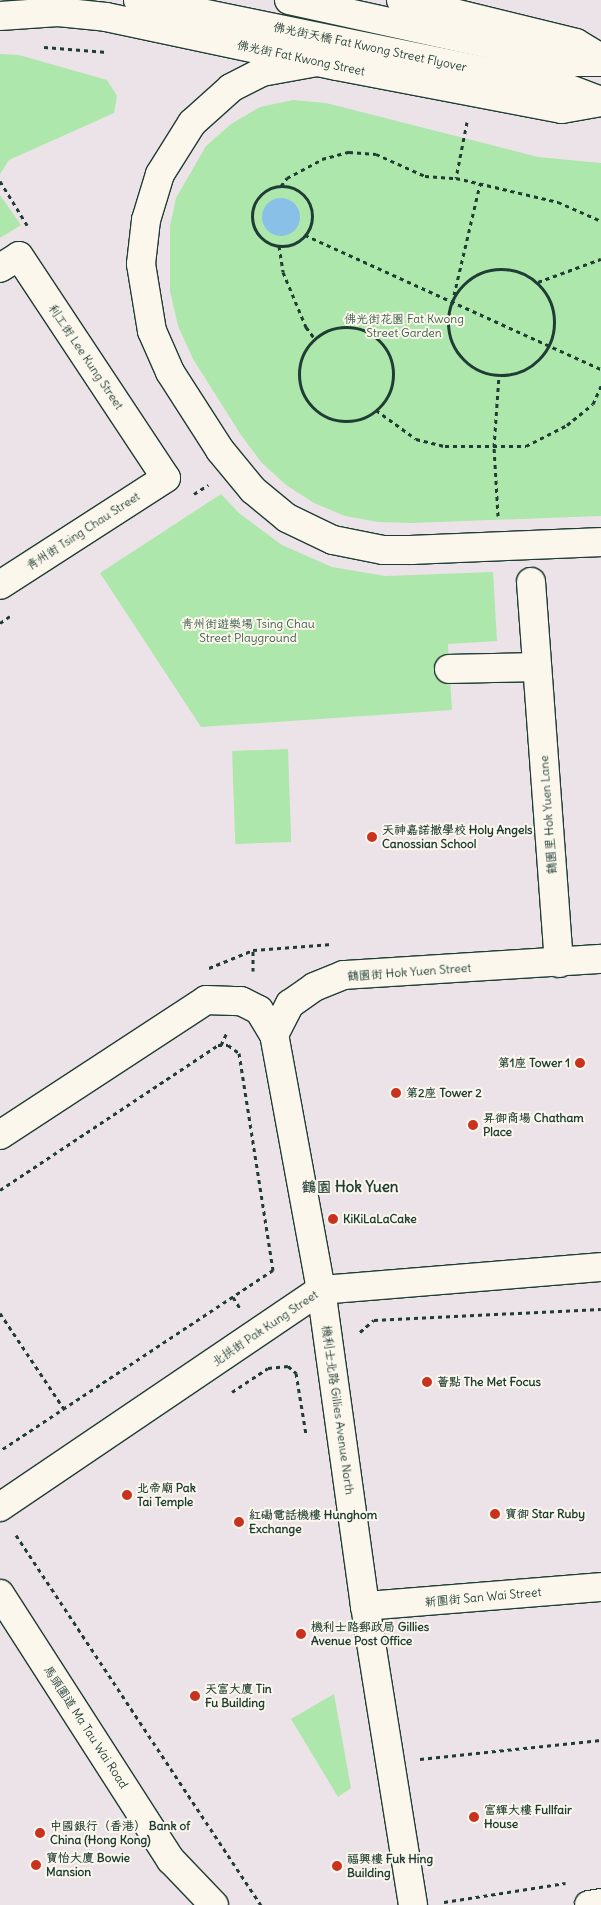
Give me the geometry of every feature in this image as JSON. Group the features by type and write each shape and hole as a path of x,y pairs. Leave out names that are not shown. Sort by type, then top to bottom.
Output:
{"street":[{"name":"佛光街天橋 Fat Kwong Street Flyover","path":"138,0 244,20 567,88 601,101"},
{"path":"289,0 571,62 601,62"},
{"path":"401,0 576,43 601,58"},
{"name":"佛光街 Fat Kwong Street","path":"0,16 58,12 106,17 318,62 562,109 601,101"},
{"path":"318,62 262,72 231,88 192,123 160,174 146,220 141,264 152,331 170,372 236,471 268,504 317,534 358,546 383,550 601,542"},
{"name":"利工街 Lee Kung Street","path":"0,268 19,256 166,478"},
{"name":"青州街 Tsing Chau Street","path":"0,585 166,478"},
{"name":"鶴園里 Hok Yuen Lane","path":"531,582 559,962"},
{"path":"449,669 537,667"},
{"name":"鶴園街 Hok Yuen Street","path":"274,1035 290,1004 314,987 344,975 601,959"},
{"path":"0,1135 206,1000 241,1001 259,1010 274,1035"},
{"name":"機利士北路 Gillies Avenue North","path":"274,1035 321,1290 365,1606 425,1902"},
{"name":"北拱街 Pak Kung Street","path":"0,1507 321,1290 601,1267"},
{"name":"新圍街 San Wai Street","path":"365,1606 601,1587"},
{"name":"馬頭圍道 Ma Tau Wai Road","path":"0,1594 171,1860 214,1905"},
{"name":"馬頭圍道 Ma Tau Wai Road","path":"171,1860 186,1905"},
{"path":"589,1905 601,1903"}],"path":[{"path":"34,46 111,53"},
{"path":"456,178 468,117"},
{"path":"281,186 299,192 310,208 312,217 305,235 289,245 279,246 261,237 252,220 252,210 262,193 281,186 287,178 322,160 350,152 376,154 425,176 456,178 558,202 601,221"},
{"path":"0,181 30,230"},
{"path":"453,300 462,286 476,275 491,270 508,269 524,273 538,282 548,295 554,311 550,343 529,367 499,376 471,366 452,344 448,329 453,300 480,184"},
{"path":"305,235 550,343 601,369"},
{"path":"279,246 283,272 306,328 315,339"},
{"path":"538,282 601,259"},
{"path":"342,327 371,333 382,343 390,356 392,385 376,410 362,418 346,420 330,418 305,398 300,382 300,366 305,351 315,339 328,330 342,327"},
{"path":"498,526 494,447 499,376"},
{"path":"376,410 416,439 445,446 526,446 567,425 593,404 601,386"},
{"path":"253,950 253,976"},
{"path":"0,1190 218,1045 228,1045 239,1053 273,1270 0,1451"},
{"path":"355,1340 363,1328 374,1320 601,1309"},
{"path":"0,1313 64,1409"},
{"path":"227,1395 268,1368 279,1364 288,1366 296,1373 308,1441"},
{"path":"23,1527 15,1533 261,1905"},
{"path":"417,1769 416,1760 601,1740"},
{"path":"425,1902 448,1903 572,1882"}],"green space":[{"path":"0,54 19,55 107,80 117,96 114,113 9,160 0,174"},
{"name":"佛光街花園 Fat Kwong Street Garden","path":"293,100 326,103 538,157 601,163 601,516 412,523 378,522 345,516 314,503 286,485 261,462 241,435 193,359 178,326 170,291 170,226 176,198 206,146 231,124 260,107"},
{"path":"0,195 21,225 0,238"},
{"name":"青州街遊樂場 Tsing Chau Street Playground","path":"221,494 239,513 282,545 332,567 385,576 493,572 497,641 448,644 452,710 201,727 100,573"},
{"path":"288,749 291,842 235,844 232,751"},
{"path":"334,1694 351,1788 338,1797 291,1719"}],"water":[{"path":"281,198 294,204 300,217 294,230 281,236 268,230 262,217 268,204"}],"place":[{"name":"天神嘉諾撒學校 Holy Angels Canossian School","path":"372,837"},
{"name":"第1座 Tower 1","path":"580,1063"},
{"name":"第2座 Tower 2","path":"396,1093"},
{"name":"昇御商場 Chatham Place","path":"473,1125"},
{"name":"KiKiLaLaCake","path":"333,1219"},
{"name":"薈點 The Met Focus","path":"427,1382"},
{"name":"北帝廟 Pak Tai Temple","path":"127,1495"},
{"name":"寶御 Star Ruby","path":"495,1514"},
{"name":"紅磡電話機樓 Hunghom Exchange","path":"239,1522"},
{"name":"機利士路郵政局 Gillies Avenue Post Office","path":"301,1634"},
{"name":"天富大廈 Tin Fu Building","path":"195,1696"},
{"name":"富輝大樓 Fullfair House","path":"474,1817"},
{"name":"中國銀行（香港） Bank of China (Hong Kong)","path":"40,1833"},
{"name":"寶怡大廈 Bowie Mansion","path":"36,1865"},
{"name":"福興樓 Fuk Hing Building","path":"337,1866"}],"district":[{"name":"鶴園 Hok Yuen","path":"350,1187"}]}
